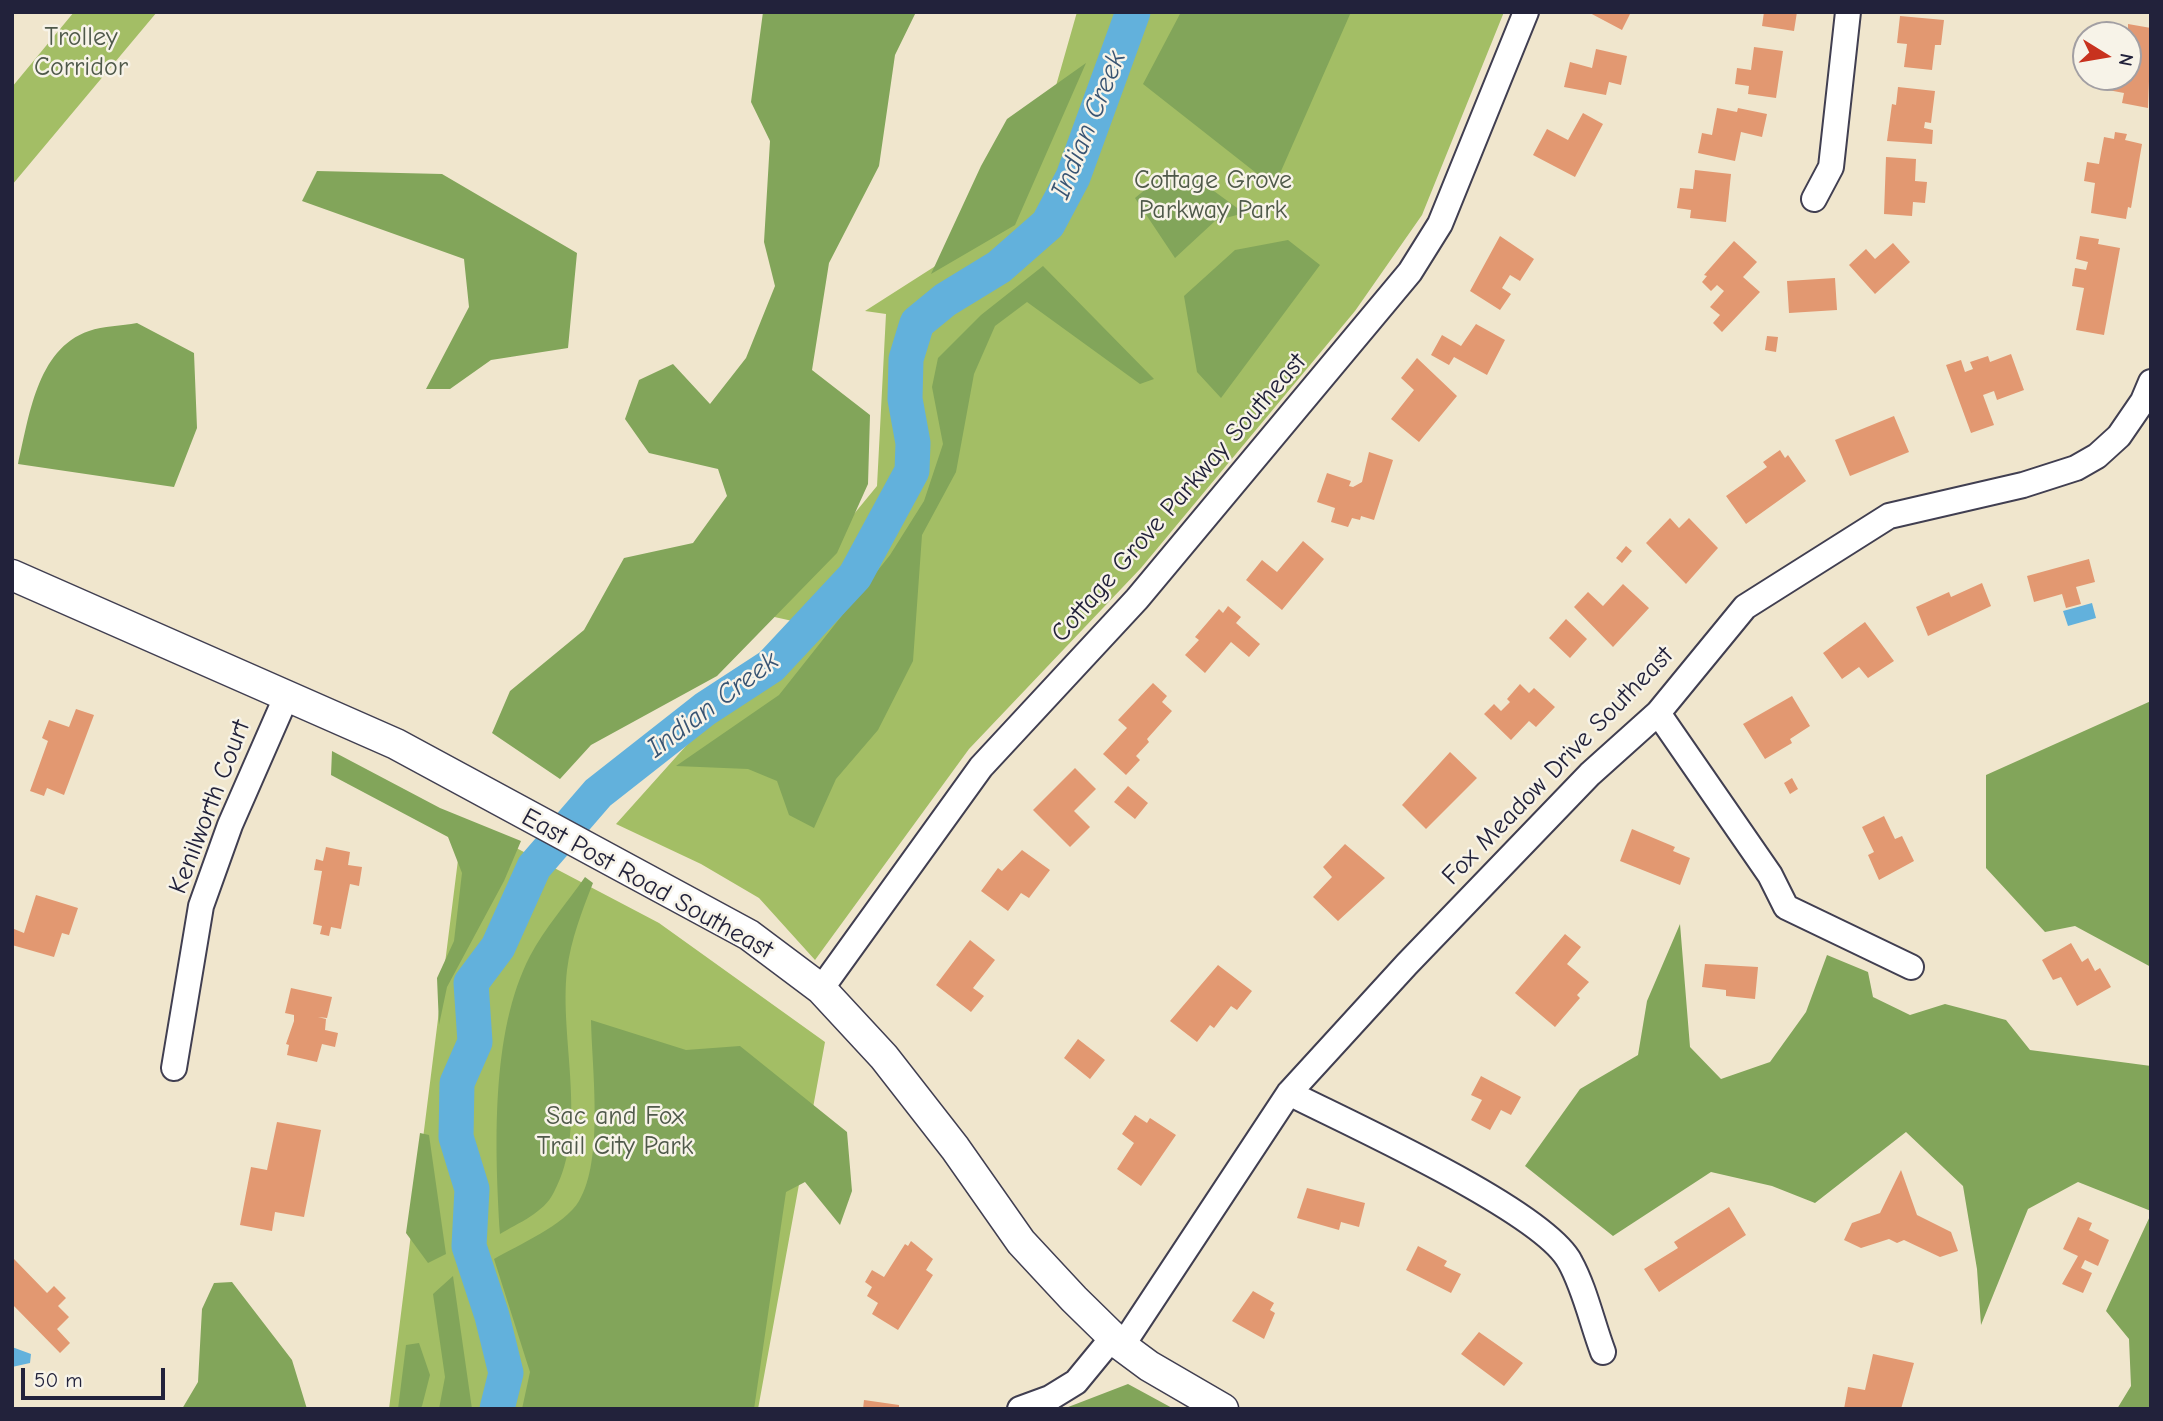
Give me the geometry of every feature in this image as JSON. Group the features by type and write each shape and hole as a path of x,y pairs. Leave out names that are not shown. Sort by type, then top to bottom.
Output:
{"main road":[{"name":"East Post Road Southeast","path":"12,575 396,744 750,935 821,989 884,1057 955,1148 1021,1242 1117,1341 1182,1387 1223,1409"}],"street":[{"name":"Cottage Grove Parkway Southeast","path":"821,989 981,767 1137,599 1410,272 1440,225 1526,12"},
{"path":"1814,199 1831,167 1848,12"},
{"name":"Fox Meadow Drive Southeast","path":"1020,1409 1050,1398 1076,1381 1117,1341 1289,1093 1407,964 1590,774 1658,713 1745,607 1889,516 2023,485 2076,468 2098,456 2119,436 2143,401 2151,382"},
{"name":"Kenilworth Court","path":"174,1068 201,906 230,825 287,695"},
{"path":"1658,713 1770,874 1786,907 1911,967"},
{"path":"1289,1093 1508,1207 1548,1236 1570,1260 1603,1352"}],"green space":[{"name":"Trolley Corridor","path":"74,12 157,12 12,185 12,87"},
{"path":"763,12 916,12 895,55 879,166 829,263 812,370 870,415 868,484 837,553 717,676 591,745 560,779 492,733 510,691 584,630 624,558 693,543 727,496 718,469 649,453 625,419 639,380 673,364 710,404 746,358 775,286 764,242 770,141 751,102"},
{"name":"Cottage Grove Parkway Park","path":"1077,12 1504,12 1422,215 1355,311 1141,568 969,749 815,960 759,898 701,864 616,824 797,622 770,616 877,486 886,314 865,311 1020,212"},
{"path":"1181,12 1351,12 1274,187 1143,84"},
{"path":"1086,63 1015,225 931,274 981,166 1007,119"},
{"path":"317,171 442,174 577,253 568,348 491,360 450,389 426,389 469,307 464,259 302,201"},
{"path":"1164,174 1192,175 1244,213 1215,221 1175,258 1135,198"},
{"path":"1288,240 1320,265 1221,398 1197,372 1184,296 1235,250"},
{"path":"1043,266 1154,379 1140,384 1027,302 995,326 974,374 956,472 922,535 913,661 878,730 836,779 814,828 789,815 777,781 748,769 676,766 779,695 890,555 924,501 943,444 932,387 938,358 981,315"},
{"path":"137,323 194,353 197,428 174,487 18,464 38,387 57,353 71,340 89,331"},
{"path":"2151,701 2151,967 2075,926 2045,932 1986,868 1986,775"},
{"path":"332,751 440,808 521,841 504,881 447,987 439,1025 437,978 454,941 462,873 448,837 331,775"},
{"name":"Sac and Fox Trail City Park","path":"463,820 659,923 825,1042 758,1409 389,1409"},
{"path":"585,877 593,883 574,936 567,970 571,1112 570,1140 564,1167 554,1192 544,1206 500,1234 498,1092 508,1020 517,987 530,956"},
{"path":"1680,924 1690,1047 1721,1079 1770,1062 1806,1012 1827,955 1868,972 1873,997 1910,1015 1945,1004 2006,1020 2030,1050 2151,1066 2151,1211 2078,1182 2028,1209 1981,1325 1977,1269 1963,1186 1906,1132 1815,1203 1772,1186 1711,1172 1613,1236 1525,1166 1580,1089 1638,1055 1647,1001"},
{"path":"591,1020 686,1050 740,1046 847,1132 852,1191 840,1225 805,1182 786,1192 754,1409 522,1409 530,1372 494,1259 563,1218 579,1201 587,1183 592,1162 595,1114"},
{"path":"420,1133 429,1135 446,1254 428,1263 406,1233"},
{"path":"2151,1214 2151,1409 2117,1409 2131,1386 2129,1339 2106,1311"},
{"path":"453,1276 472,1409 439,1409 445,1377 433,1294"},
{"path":"232,1282 292,1360 307,1409 182,1409 198,1382 202,1309 214,1283"},
{"path":"419,1343 430,1375 422,1406 420,1409 398,1409 406,1345"},
{"path":"1128,1384 1174,1409 1063,1409"}],"water":[{"path":"2092,603 2096,618 2068,626 2063,611"},
{"path":"12,1347 31,1354 30,1363 12,1367"}],"building":[{"path":"1588,12 1631,12 1622,30"},
{"path":"1764,12 1797,12 1794,31 1762,26"},
{"path":"1900,16 1944,20 1941,45 1935,45 1932,70 1904,67 1907,44 1897,43"},
{"path":"2142,26 2151,28 2148,108 2122,103 2124,93 2113,91 2142,91"},
{"path":"1754,47 1783,51 1776,98 1748,94 1749,86 1735,84 1737,68 1751,70"},
{"path":"1596,49 1627,56 1621,85 1609,82 1606,95 1564,87 1570,62 1592,68"},
{"path":"1898,87 1935,91 1931,123 1925,122 1924,128 1933,130 1932,144 1887,141 1892,104 1896,105"},
{"path":"1717,108 1737,112 1738,108 1767,114 1762,137 1741,132 1735,161 1698,153 1702,133 1712,135"},
{"path":"1583,113 1603,124 1575,177 1533,155 1547,129 1568,140"},
{"path":"2115,132 2127,134 2125,140 2142,144 2131,208 2128,207 2126,219 2091,213 2095,183 2084,181 2087,162 2099,164 2104,137 2114,139"},
{"path":"1886,157 1916,159 1915,181 1927,182 1925,203 1913,202 1912,216 1884,214"},
{"path":"1695,170 1731,174 1726,222 1690,218 1691,210 1677,208 1680,188 1693,189"},
{"path":"1500,236 1534,259 1520,281 1510,275 1502,288 1511,294 1500,310 1470,291"},
{"path":"2080,236 2099,239 2098,244 2120,248 2104,335 2076,330 2084,288 2072,286 2075,268 2086,270 2088,262 2076,259"},
{"path":"1734,241 1757,262 1743,277 1760,292 1722,332 1713,323 1720,315 1710,307 1724,291 1717,285 1711,291 1702,282 1707,276 1704,275"},
{"path":"1893,243 1910,262 1875,294 1849,265 1866,249 1875,259"},
{"path":"1835,278 1837,310 1789,313 1787,281"},
{"path":"1476,324 1505,340 1487,375 1454,357 1449,365 1431,355 1442,335 1461,346"},
{"path":"1767,336 1778,337 1776,352 1765,350"},
{"path":"2011,354 2024,390 1997,400 1994,391 1983,395 1994,425 1971,433 1946,365 1961,360 1965,372 1973,369 1970,362 1988,356 1990,362"},
{"path":"1417,358 1457,396 1419,442 1391,419 1414,390 1401,378"},
{"path":"1894,416 1909,452 1850,476 1835,440"},
{"path":"1780,450 1785,458 1788,455 1806,481 1746,524 1726,496 1767,467 1763,462"},
{"path":"1369,452 1393,460 1374,520 1361,516 1360,520 1352,518 1348,527 1331,522 1335,508 1317,502 1327,473 1351,481 1349,486 1353,487 1362,482"},
{"path":"1670,518 1679,528 1689,518 1718,548 1686,584 1646,543"},
{"path":"1303,541 1324,559 1282,610 1246,580 1262,560 1277,572"},
{"path":"1626,546 1632,551 1622,563 1616,558"},
{"path":"2089,559 2095,582 2076,587 2081,604 2066,608 2062,594 2034,602 2027,576"},
{"path":"1982,583 1991,606 1928,636 1916,607 1949,592 1951,597"},
{"path":"1623,584 1649,608 1613,647 1574,607 1588,592 1603,606"},
{"path":"1228,606 1241,617 1236,623 1260,644 1249,657 1231,642 1205,673 1185,655 1199,640 1195,637 1219,609 1223,613"},
{"path":"1566,619 1587,639 1570,658 1549,638"},
{"path":"1865,622 1894,661 1868,678 1859,667 1842,679 1823,653"},
{"path":"1153,683 1167,696 1162,702 1172,711 1147,739 1149,742 1136,756 1140,760 1126,775 1103,754 1127,728 1118,720"},
{"path":"1520,684 1529,693 1534,688 1555,707 1536,727 1529,721 1511,740 1484,714 1494,704 1501,711 1510,702 1507,699"},
{"path":"1792,696 1810,726 1790,739 1792,743 1765,759 1743,724"},
{"path":"76,709 94,715 64,795 47,788 44,796 30,791 48,741 42,738 49,720 69,727"},
{"path":"1450,752 1477,778 1426,829 1402,805"},
{"path":"1075,768 1096,789 1074,811 1090,827 1070,847 1033,810"},
{"path":"1792,778 1798,789 1790,794 1784,783"},
{"path":"1128,786 1148,803 1135,819 1114,802"},
{"path":"1884,816 1895,839 1902,836 1914,861 1879,880 1868,855 1874,852 1862,827"},
{"path":"1632,829 1675,847 1673,851 1690,858 1680,885 1620,861"},
{"path":"1345,844 1385,878 1338,921 1313,897 1332,877 1323,867"},
{"path":"326,847 350,852 348,865 362,867 359,886 350,884 341,929 331,927 329,936 320,934 322,926 313,924 322,871 314,870 316,859 323,861"},
{"path":"1022,850 1050,870 1029,898 1021,893 1008,911 981,891 998,868 1002,871"},
{"path":"36,895 78,908 69,935 62,933 54,957 12,945 14,929 24,933"},
{"path":"1565,934 1581,947 1567,964 1589,982 1577,995 1580,998 1555,1027 1515,993"},
{"path":"970,940 995,960 973,988 984,996 971,1012 936,985"},
{"path":"2071,943 2082,962 2088,958 2095,971 2100,968 2111,987 2077,1006 2061,977 2053,980 2042,960"},
{"path":"1705,964 1758,967 1755,999 1726,996 1726,990 1702,987"},
{"path":"1218,965 1252,991 1237,1010 1231,1006 1214,1028 1210,1025 1197,1042 1170,1021"},
{"path":"291,988 332,997 327,1018 318,1017 326,1019 325,1030 338,1033 335,1047 322,1044 317,1062 287,1055 289,1045 286,1044 294,1021 294,1015 285,1013"},
{"path":"1078,1039 1105,1060 1090,1079 1064,1058"},
{"path":"1481,1076 1521,1097 1511,1115 1501,1110 1490,1130 1471,1120 1482,1100 1471,1095"},
{"path":"1135,1115 1147,1123 1150,1118 1176,1135 1141,1186 1117,1169 1134,1143 1122,1134"},
{"path":"277,1122 321,1130 304,1217 275,1212 272,1231 240,1225 251,1167 267,1170"},
{"path":"1901,1170 1917,1215 1951,1232 1958,1251 1940,1257 1904,1240 1897,1243 1889,1239 1861,1248 1844,1240 1852,1223 1880,1213"},
{"path":"1307,1188 1365,1203 1359,1227 1341,1222 1339,1230 1297,1218"},
{"path":"1729,1207 1746,1235 1659,1292 1644,1269 1678,1248 1674,1242"},
{"path":"2078,1217 2092,1223 2089,1230 2109,1240 2098,1266 2085,1260 2081,1268 2092,1273 2083,1293 2062,1284 2078,1256 2063,1249"},
{"path":"911,1241 933,1259 926,1270 933,1275 898,1330 872,1314 878,1303 867,1296 872,1287 865,1282 872,1270 884,1277 905,1244 908,1246"},
{"path":"1418,1246 1447,1261 1444,1266 1461,1274 1451,1293 1406,1270"},
{"path":"14,1259 47,1293 54,1286 66,1298 58,1306 69,1317 57,1329 70,1343 60,1353 12,1304"},
{"path":"1253,1291 1274,1303 1270,1310 1275,1313 1264,1339 1232,1321"},
{"path":"1479,1332 1523,1363 1504,1386 1461,1354"},
{"path":"1873,1354 1914,1363 1901,1409 1844,1409 1848,1387 1865,1390"},
{"path":"864,1400 899,1405 899,1409 863,1409"}],"waterway":[{"name":"Indian Creek","path":"497,1409 506,1373 492,1316 469,1246 472,1189 456,1137 457,1083 475,1042 471,983 498,947 534,867 598,793 705,709 771,666 855,576 912,471 913,443 905,399 906,359 917,323 945,300 999,267 1048,224 1073,177 1133,12"}]}
